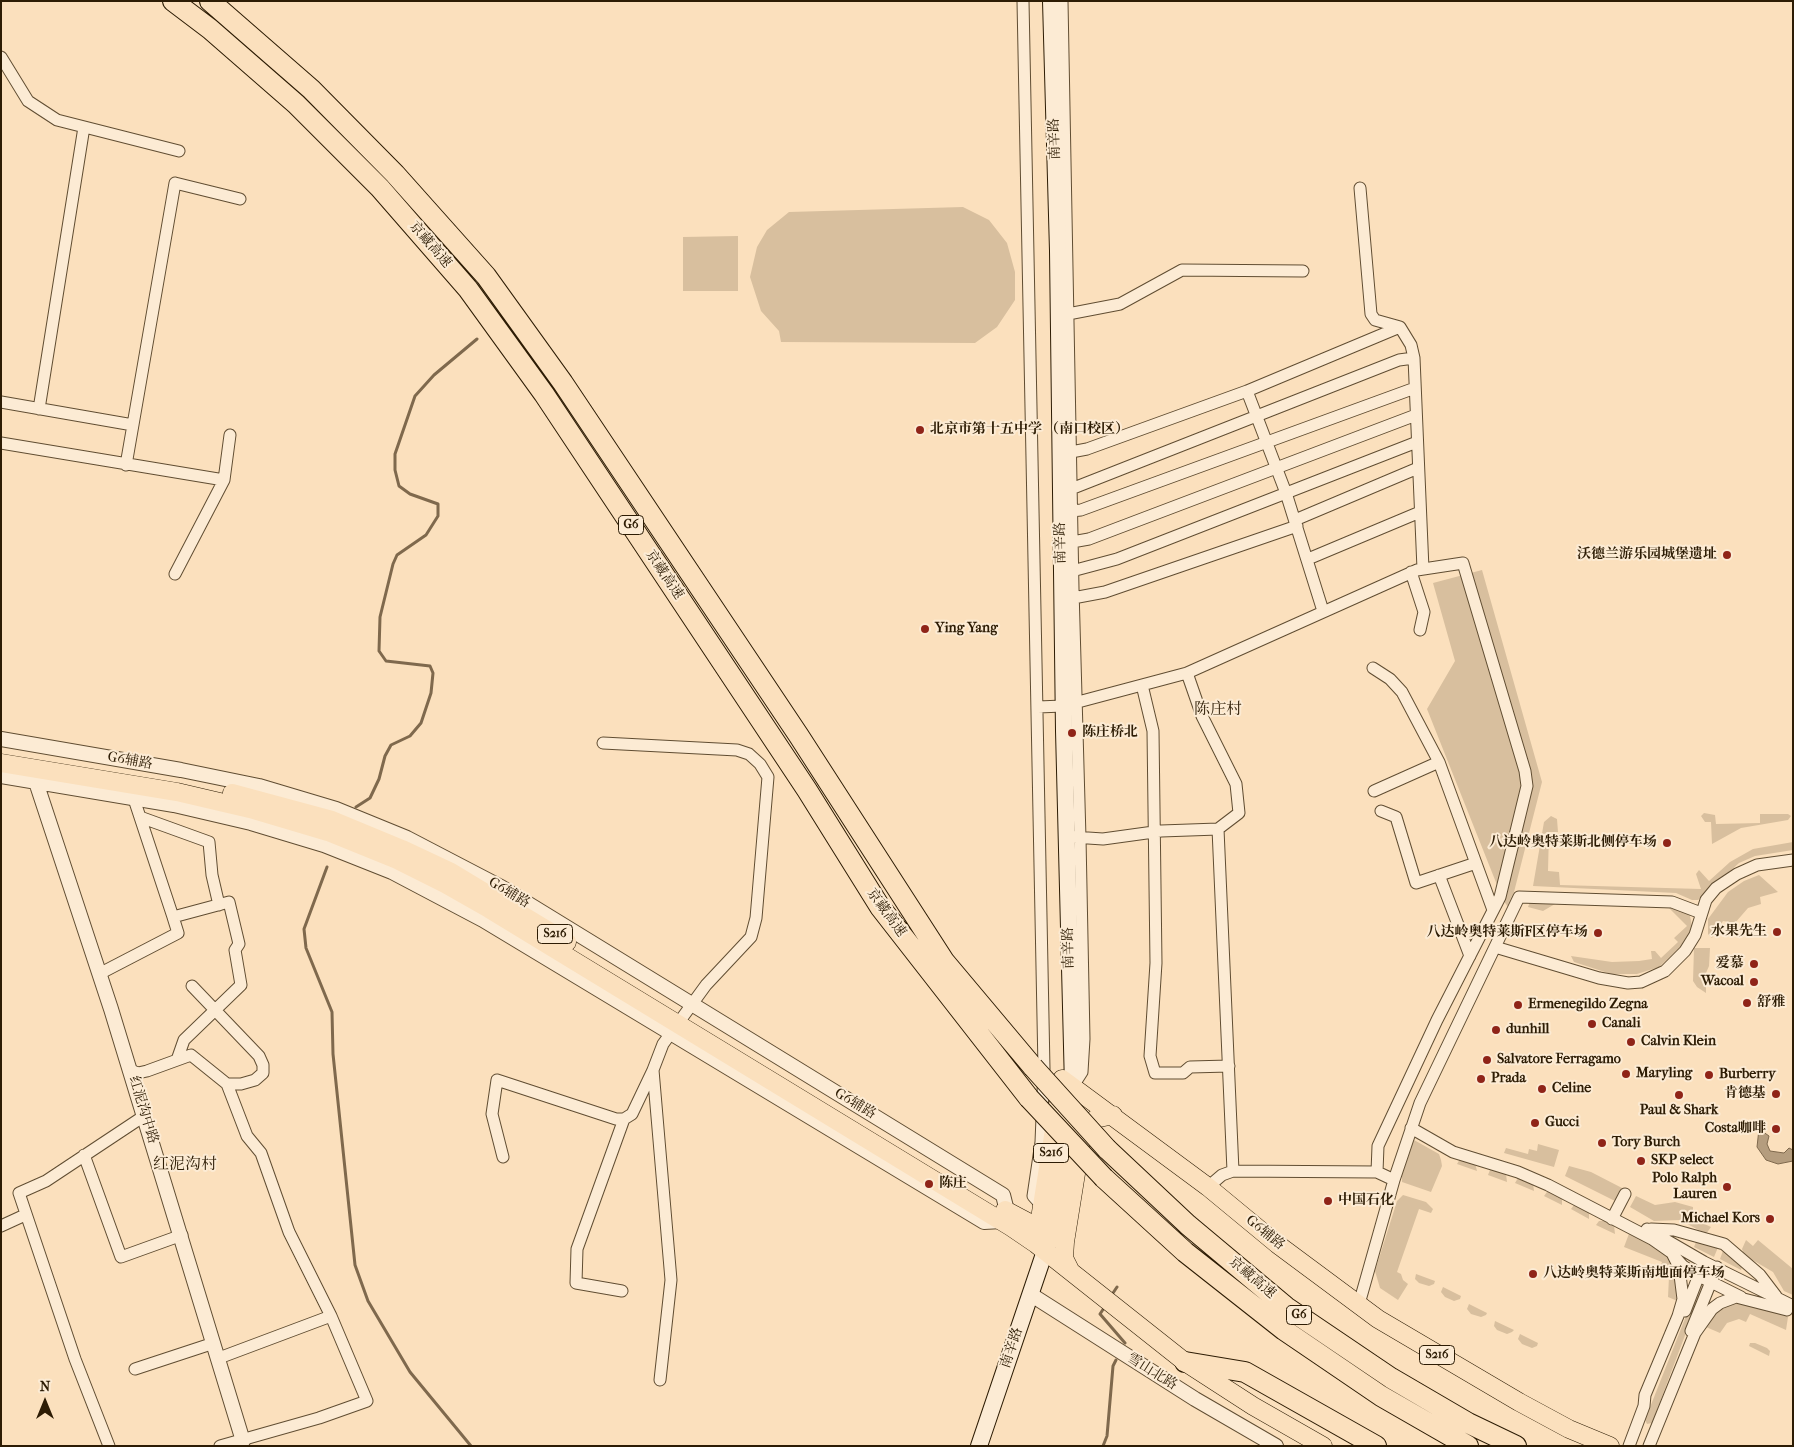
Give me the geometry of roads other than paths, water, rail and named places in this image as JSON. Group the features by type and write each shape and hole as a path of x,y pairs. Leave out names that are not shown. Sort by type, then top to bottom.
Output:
{"highway":[{"name":"京藏高速","path":"173,1 210,29 296,104 380,188 468,289 571,435 807,790 880,907 1029,1098 1104,1178 1185,1252 1284,1330 1381,1396 1468,1446"},
{"name":"京藏高速","path":"210,1 311,89 395,174 486,276 568,392 798,736 944,961 1107,1149 1188,1225 1286,1307 1391,1378 1468,1423 1516,1446"},
{"path":"1185,1362 1246,1372 1376,1446"}],"main road":[{"name":"南辛路","path":"1040,1 1064,705 1073,837 1068,1082"},
{"name":"南辛路","path":"1051,1 1058,251 1068,1082"},
{"name":"G6辅路","path":"1,751 179,781 256,798 332,820 451,872 682,1019 1005,1216 1040,1241 1070,1270 1185,1362 1253,1406 1322,1446"},
{"name":"G6辅路","path":"1,762 177,792 254,810 328,832 398,860 445,884 682,1019"},
{"name":"G6辅路","path":"1068,1082 1208,1187 1277,1244 1359,1304 1443,1358 1519,1402 1569,1429 1610,1446"},
{"name":"S216","path":"1040,1241 1042,1206 1068,1082"},
{"path":"1040,1241 1055,1221 1068,1082"},
{"path":"1070,1270 1064,1258 1065,1242 1082,1136 1095,1119 1113,1115"},
{"name":"南辛路","path":"979,1446 1030,1294 1040,1241"}],"street":[{"path":"1023,1 1038,707 1038,1068 1041,1142 1033,1196 1042,1206"},
{"path":"1062,1 1073,598 1064,705"},
{"path":"1,57 28,101 57,120 179,151"},
{"path":"39,409 84,127"},
{"path":"126,465 175,183 240,199"},
{"path":"1360,188 1370,314 1375,320 1400,326 1411,345 1414,358 1423,569"},
{"path":"1068,314 1120,304 1182,270 1303,271"},
{"path":"1070,452 1087,449 1247,391 1400,326"},
{"path":"1071,489 1399,360 1414,358"},
{"path":"1071,512 1081,510 1415,388"},
{"path":"1247,391 1286,493 1323,611"},
{"path":"1,402 133,425"},
{"path":"1072,542 1089,539 1416,415"},
{"path":"175,574 224,480 230,435"},
{"path":"1072,571 1117,559 1417,442"},
{"path":"1,443 224,480"},
{"path":"1073,598 1105,592 1296,523 1418,468"},
{"path":"1308,559 1420,512"},
{"path":"1038,707 1064,705 1187,673 1411,572 1463,563 1527,779 1500,897 1378,1146 1377,1172"},
{"path":"1411,572 1424,612 1420,630"},
{"path":"1373,668 1390,679 1402,692 1439,762 1493,910"},
{"path":"1073,837 1103,839 1154,832 1218,828 1239,813 1236,784 1202,716 1187,673"},
{"path":"1142,684 1153,731 1156,963 1150,1056 1155,1073 1183,1073 1190,1067 1229,1066"},
{"name":"G6辅路","path":"1,739 259,786 336,809 407,838 456,862 682,1019"},
{"path":"503,1157 492,1114 497,1080 616,1119 624,1119 632,1114 663,1044 706,985 751,937 756,918 768,777 760,764 749,754 737,750 603,743"},
{"path":"1374,792 1439,762"},
{"name":"G6辅路","path":"1,776 134,798 251,823 324,845 392,872 483,920 682,1019 1003,1195 1005,1216"},
{"name":"红泥沟中路","path":"36,782 100,974 182,1236 243,1441"},
{"path":"100,974 178,933 134,798"},
{"path":"1381,810 1396,817 1416,883 1476,863"},
{"path":"140,817 209,842 212,875 219,905"},
{"path":"1218,828 1233,1171"},
{"path":"1496,947 1599,978 1628,983 1641,982 1664,972 1685,951 1695,935 1706,900 1716,888 1737,874 1757,865 1793,860"},
{"path":"1440,876 1470,956"},
{"path":"1359,1304 1394,1180 1420,1103 1519,897 1672,902 1701,913"},
{"path":"173,917 229,902 240,944 235,950 242,986 184,1040 177,1060"},
{"path":"192,986 259,1056 263,1065 263,1073 255,1080 241,1084 227,1084"},
{"path":"130,1070 138,1073 191,1055 227,1084 247,1136 261,1153 289,1232 331,1316 367,1401 344,1411 220,1446"},
{"path":"1038,1068 1068,1082"},
{"path":"653,1070 671,1280 660,1380"},
{"path":"108,1446 75,1359 19,1194 46,1181 144,1116"},
{"path":"622,1291 576,1283 577,1249 624,1119"},
{"path":"1413,1124 1427,1130 1449,1144 1535,1172 1652,1239 1672,1253 1683,1266 1699,1276 1742,1297 1785,1308 1793,1313"},
{"path":"84,1155 121,1257 182,1236"},
{"path":"1208,1187 1222,1175 1233,1171 1377,1172 1394,1180"},
{"path":"1614,1216 1625,1194"},
{"path":"1,1226 25,1215"},
{"path":"1614,1216 1628,1220 1660,1235 1704,1262 1793,1306"},
{"path":"1645,1228 1674,1230 1724,1244 1760,1275 1779,1299"},
{"path":"1629,1446 1644,1406 1646,1395 1678,1316 1682,1299 1679,1267 1672,1253"},
{"path":"1644,1406 1652,1398 1704,1262"},
{"path":"1665,1406 1665,1398 1717,1267"},
{"name":"雪山北路","path":"1030,1294 1195,1399 1276,1446"},
{"path":"1649,1446 1695,1333 1709,1312 1720,1303 1742,1297"},
{"path":"219,1358 331,1316"},
{"path":"135,1369 214,1342"}],"waterway":[{"path":"356,807 370,798 379,779 385,756 391,745 410,736 421,723 431,693 433,673 430,666 386,661 379,651 380,617 393,564 397,555 426,535 438,516 438,504 410,494 399,486 395,470 395,454 415,396 434,375 477,339"},
{"path":"327,867 304,929 306,948 332,1012 333,1054 355,1265 368,1301 410,1372 471,1446"},
{"path":"1113,1293 1117,1287"},
{"path":"1104,1308 1100,1314 1125,1343"},
{"path":"1103,1446 1107,1436 1113,1366 1116,1360"}],"place":[{"name":"北京市第十五中学 （南口校区）","path":"920,430"},
{"name":"沃德兰游乐园城堡遗址","path":"1727,555"},
{"name":"Ying Yang","path":"925,629"},
{"name":"陈庄桥北","path":"1072,733"},
{"name":"八达岭奥特莱斯北侧停车场","path":"1667,843"},
{"name":"水果先生","path":"1777,932"},
{"name":"八达岭奥特莱斯F区停车场","path":"1598,933"},
{"name":"爱慕","path":"1754,964"},
{"name":"Wacoal","path":"1754,982"},
{"name":"舒雅","path":"1747,1003"},
{"name":"Ermenegildo Zegna","path":"1518,1005"},
{"name":"Canali","path":"1592,1024"},
{"name":"dunhill","path":"1496,1030"},
{"name":"Calvin Klein","path":"1631,1042"},
{"name":"Salvatore Ferragamo","path":"1487,1060"},
{"name":"Maryling","path":"1626,1074"},
{"name":"Burberry","path":"1709,1075"},
{"name":"Prada","path":"1481,1079"},
{"name":"Celine","path":"1542,1089"},
{"name":"肯德基","path":"1776,1094"},
{"name":"Paul & Shark","path":"1679,1095"},
{"name":"Gucci","path":"1535,1123"},
{"name":"Costa咖啡","path":"1776,1129"},
{"name":"Tory Burch","path":"1602,1143"},
{"name":"SKP select","path":"1641,1161"},
{"name":"陈庄","path":"929,1184"},
{"name":"Polo Ralph Lauren","path":"1727,1187"},
{"name":"中国石化","path":"1328,1201"},
{"name":"Michael Kors","path":"1770,1219"},
{"name":"八达岭奥特莱斯南地面停车场","path":"1533,1274"}],"district":[{"name":"陈庄村","path":"1218,710"},
{"name":"红泥沟村","path":"185,1165"}]}
